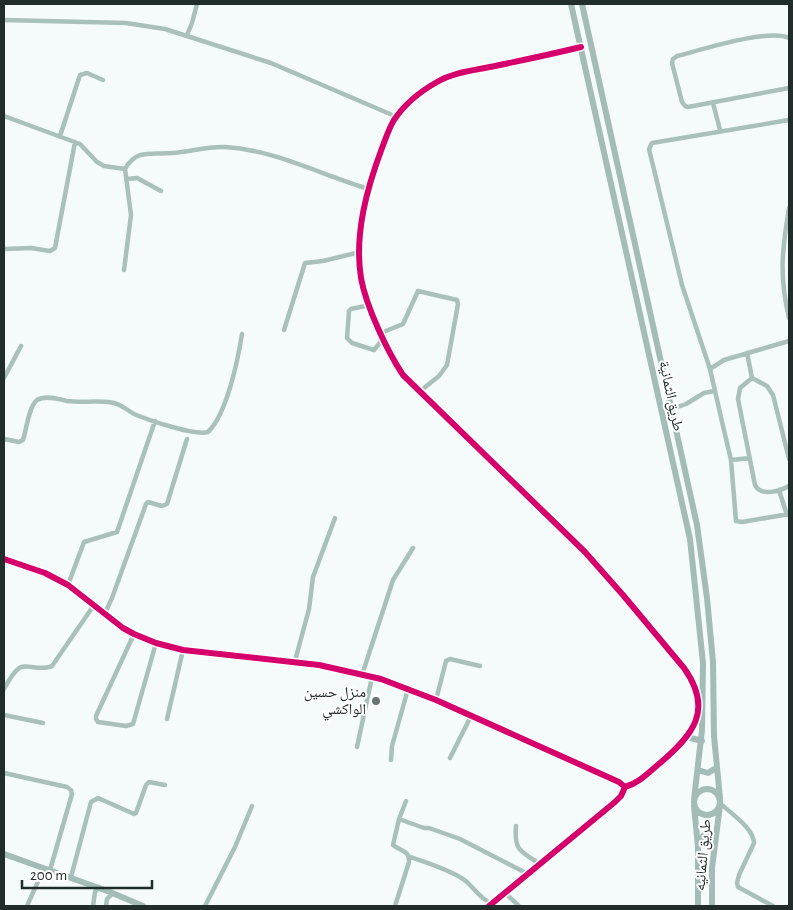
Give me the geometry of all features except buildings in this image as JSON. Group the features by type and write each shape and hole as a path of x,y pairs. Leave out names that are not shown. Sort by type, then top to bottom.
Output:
{"street":[{"path":"187,35 197,4"},
{"name":"طريق الثمانية","path":"571,4 690,539 703,663 702,741 694,802 698,841 698,906"},
{"path":"582,4 695,516 707,598 713,662 714,736 720,802 715,813 705,816 698,812 694,802 697,793 706,789 712,790 720,802"},
{"path":"4,20 126,23 152,26 187,35 279,66 397,117"},
{"path":"789,38 779,35 752,38 674,57 672,63 685,106 694,107 789,88"},
{"path":"406,801 392,845 408,853 410,857 446,870 468,882 482,899 490,905 541,865 615,802 621,796 625,787 636,782 677,749 693,730 698,706 694,684 684,668 585,552 403,375 392,359 362,285 360,252 362,224 369,189 388,133 397,117 421,94 444,78 581,47"},
{"path":"60,136 80,75 87,72 103,80"},
{"path":"713,103 720,130"},
{"path":"4,116 75,142 85,147 92,157 104,166 125,169"},
{"path":"779,490 788,514 742,522 736,521 731,460 710,369 682,285 649,149 652,143 720,130 789,120"},
{"path":"4,249 31,248 50,251 55,248 75,142"},
{"path":"124,270 131,216 125,169 133,159 145,153 162,154 208,147 226,147 284,159 369,189"},
{"path":"127,179 137,178 160,191"},
{"path":"789,208 782,267 789,318"},
{"path":"284,330 305,263 360,252"},
{"path":"370,305 349,311 347,338 352,342 374,350 382,336 403,324 418,291 457,300 458,304 447,365 439,376 419,392"},
{"path":"4,439 18,442 23,440 33,406 36,401 45,398 107,402 122,406 155,422 206,433 211,430 223,406 230,386 242,334"},
{"path":"710,369 722,360 789,341"},
{"path":"4,378 21,346"},
{"path":"747,353 752,378"},
{"path":"752,378 740,388 738,399 757,489 766,492 789,486"},
{"path":"752,378 767,386 774,394 789,459"},
{"path":"672,409 688,403 704,393 714,391"},
{"path":"68,585 84,542 117,532 155,422"},
{"path":"105,613 146,504 152,503 162,506 167,504 187,439"},
{"path":"731,460 750,458"},
{"path":"295,661 309,609 313,577 335,518"},
{"path":"362,675 393,580 413,548"},
{"path":"4,559 45,573 68,585 134,634 156,643 183,650 295,661 372,677 436,700 619,782 625,787"},
{"path":"4,689 18,667 46,669 52,666 94,604"},
{"path":"134,634 96,716 98,722 126,726 133,724 156,643"},
{"path":"167,719 183,650"},
{"path":"436,700 446,660 450,659 480,666"},
{"path":"356,747 372,677"},
{"path":"391,760 392,746 408,690"},
{"path":"4,715 43,723"},
{"path":"450,758 471,716"},
{"path":"687,738 702,741"},
{"path":"698,770 708,773 716,768"},
{"path":"4,774 67,787 71,790 72,794 47,869 27,906"},
{"path":"71,877 93,800 98,798 134,814 146,785 150,782 164,785"},
{"name":"طريق الثمانيه","path":"712,906 714,840 720,802"},
{"name":"طريق الثمانيه","path":"720,802 751,831 754,838 754,843 738,879 738,886 773,906"},
{"path":"205,906 235,847 252,806"},
{"path":"399,819 460,839 528,874"},
{"path":"516,826 515,840 518,848 541,865"},
{"path":"698,841 708,834 714,840"},
{"path":"4,854 99,887 143,906"},
{"path":"395,906 410,857"},
{"path":"92,906 95,892 99,887"},
{"path":"106,906 107,899 114,893"},
{"path":"505,894 519,906"}],"cycle path":[{"path":"489,906 615,802 621,796 625,787 635,783 672,753 690,732 696,721 698,697 693,683 684,668 585,552 403,375 390,354 367,302 361,278 359,245 363,212 371,179 389,130 398,114 419,94 437,82 458,74 581,47"},
{"path":"4,559 45,573 68,585 123,628 156,643 183,650 319,665 381,679 436,700 619,782 625,787"}],"place":[{"name":"منزل حسين الواكشي","path":"376,701"}]}
